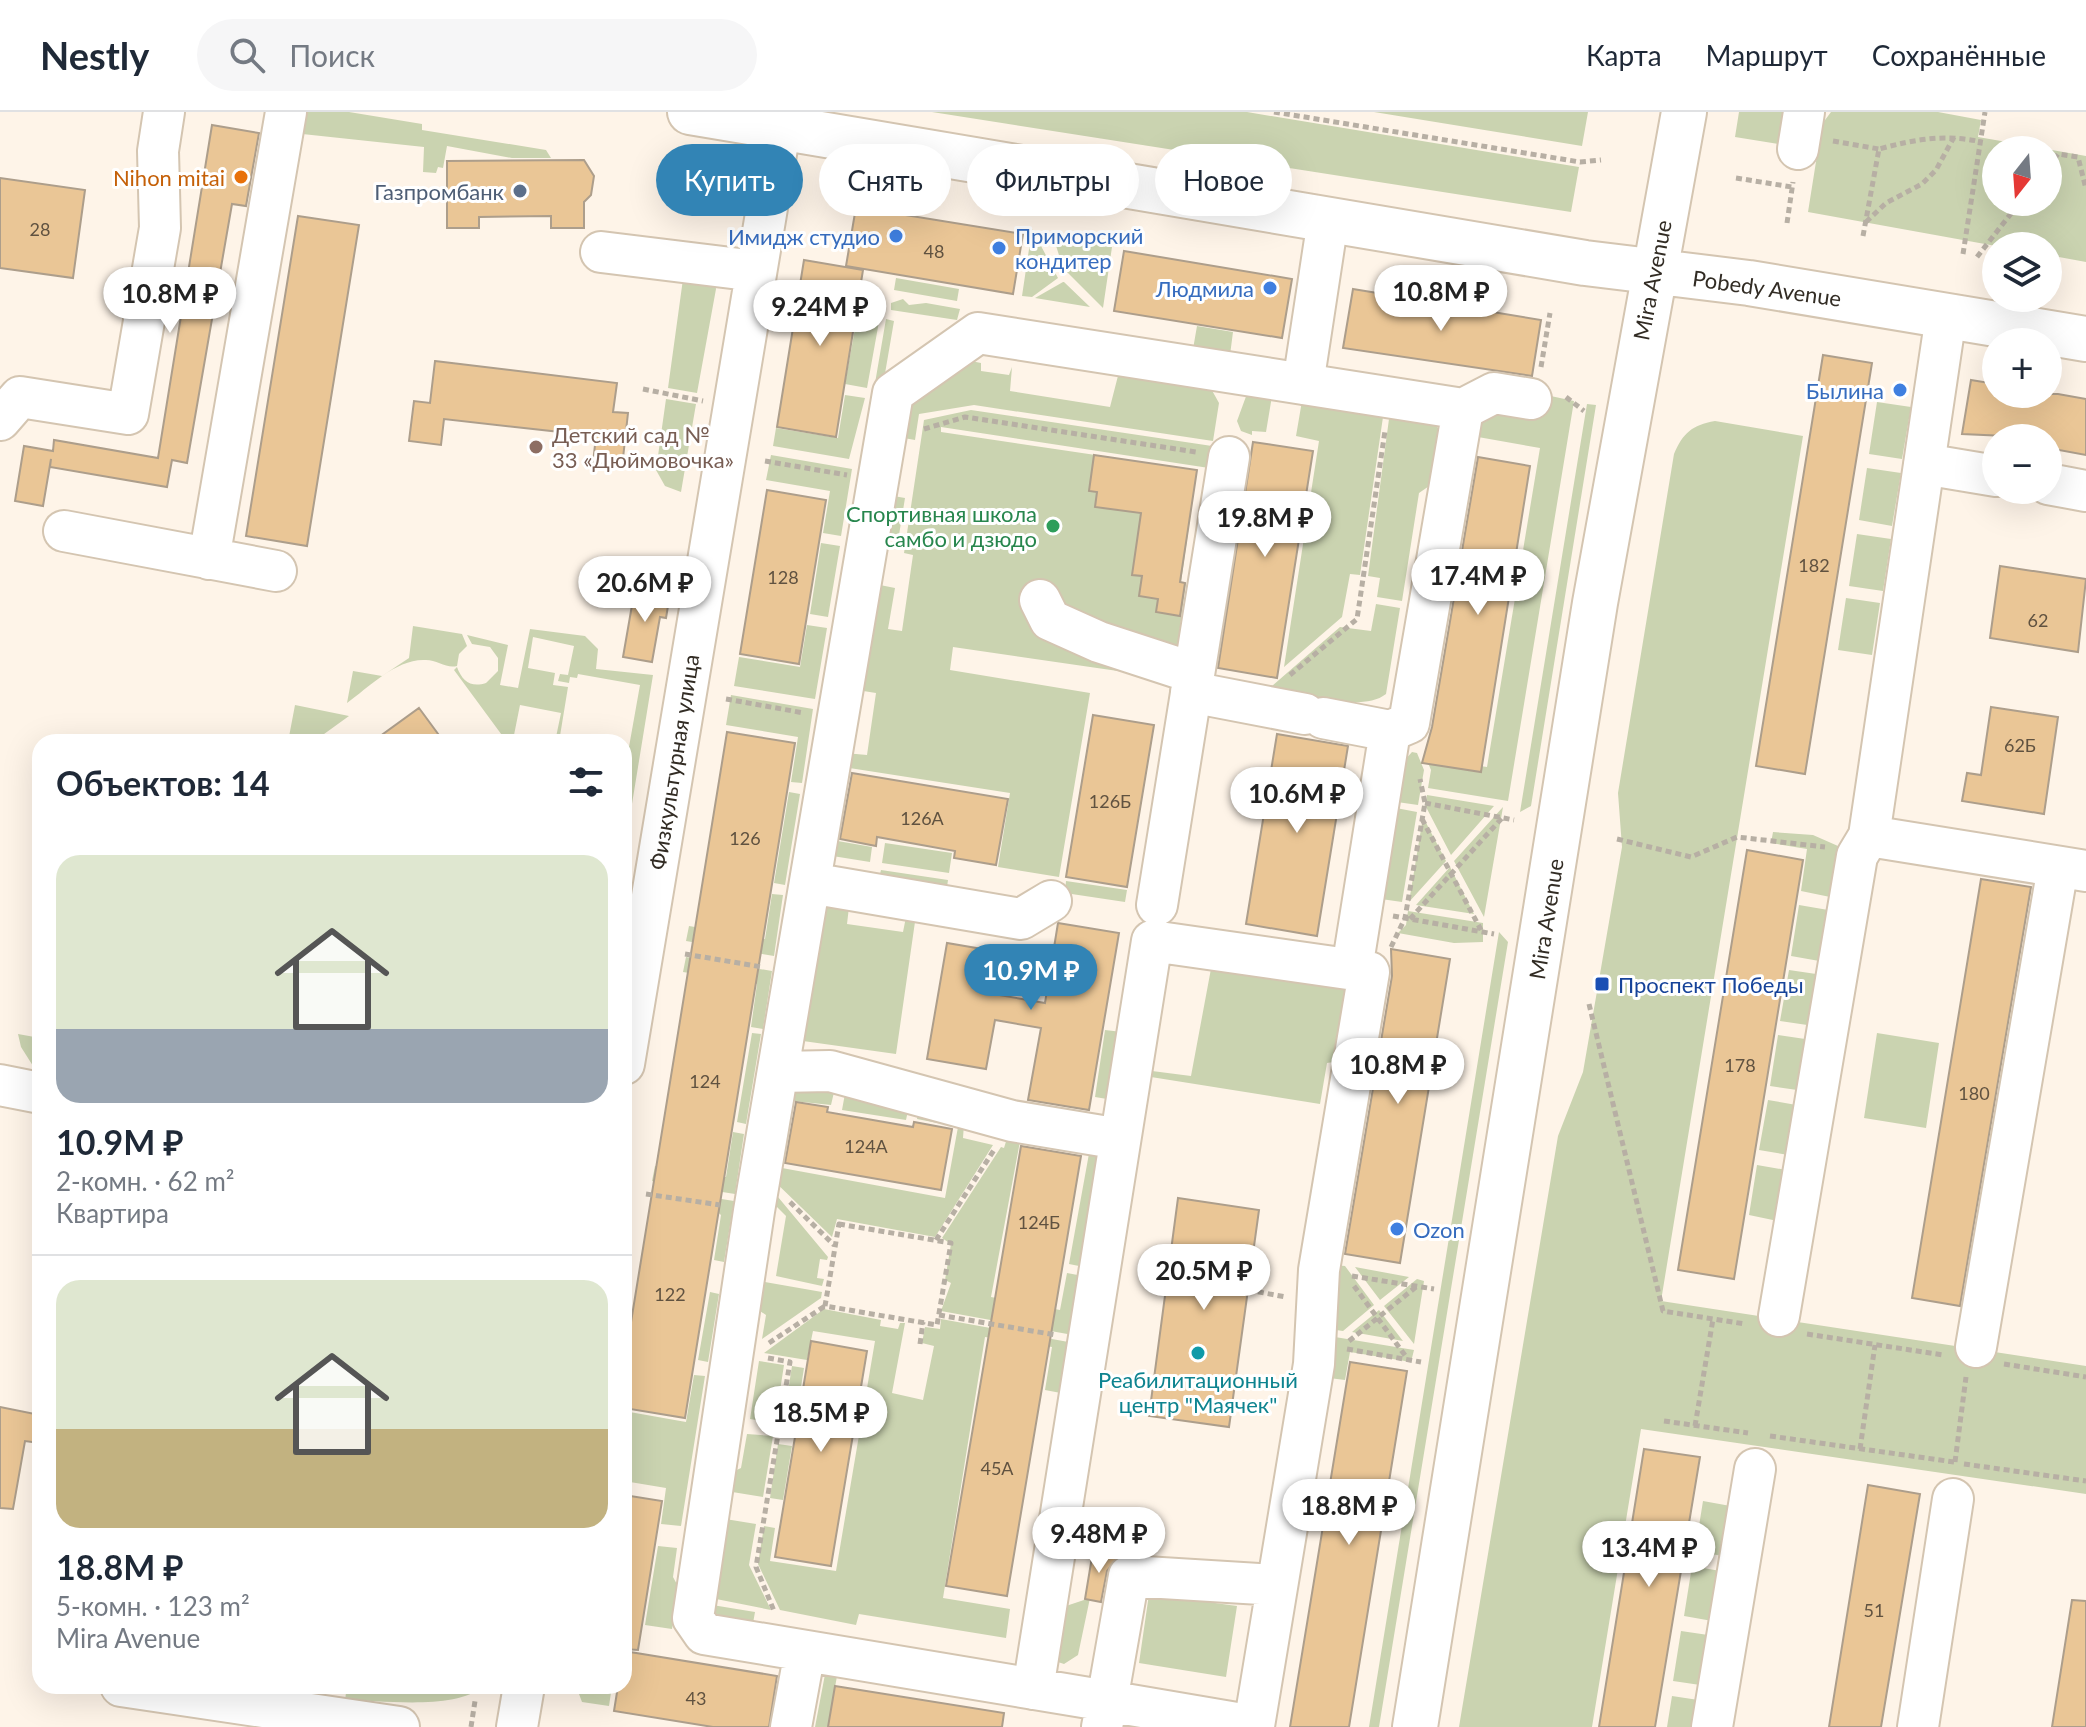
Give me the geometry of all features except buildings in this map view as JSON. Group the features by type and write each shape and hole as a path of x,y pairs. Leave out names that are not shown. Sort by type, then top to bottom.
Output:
{"main road":[{"name":"Pobedy Avenue","path":"690,112 782,120 1328,220 1749,283 2086,339"},
{"name":"Mira Avenue","path":"1415,1727 1595,603 1684,112"}],"street":[{"path":"0,420 20,397 128,414 160,228 158,151 164,112"},
{"path":"209,559 286,112"},
{"name":"Физкультурная улица","path":"632,1016 782,120"},
{"path":"1303,384 1328,220"},
{"path":"601,252 756,271"},
{"path":"1779,1316 1863,846 1946,316"},
{"path":"1033,1689 1152,941 1369,972 1319,1270 1314,1364 1254,1726 1105,1714 1033,1689 704,1634 693,1618 742,1353 760,1172 893,393 978,333 1463,409 1494,393 1531,399"},
{"path":"1040,600 1050,620 1193,683 1255,704 1390,731 1409,723 1463,409"},
{"path":"1157,905 1229,457"},
{"path":"1924,464 1982,474"},
{"path":"2062,487 2086,491"},
{"path":"64,531 276,571"},
{"path":"1352,969 1390,731"},
{"path":"1863,846 2072,869 1976,1347"},
{"path":"810,883 1021,919 1051,901"},
{"path":"778,1072 830,1071 1012,1121 1120,1139"},
{"path":"0,1085 32,1091"},
{"path":"1712,1727 1755,1469"},
{"path":"1918,1727 1954,1481"},
{"path":"1105,1714 1129,1576 1277,1585"},
{"path":"791,1727 798,1650"},
{"path":"175,1694 399,1727"},
{"path":"517,1727 523,1694"}],"path":[{"path":"1274,112 1580,162 1601,160"},
{"path":"1983,136 1985,112"},
{"path":"1866,223 1886,203 1922,184 1936,170 1955,136"},
{"path":"1736,178 1799,146 1879,149 1925,137 1955,136 1982,142 1963,254"},
{"path":"1863,236 1879,149"},
{"path":"2062,155 2078,157 2086,189"},
{"path":"1977,257 2009,216"},
{"path":"1531,399 1539,377 1550,313"},
{"path":"643,389 707,402"},
{"path":"1255,704 1357,619 1390,398"},
{"path":"922,441 924,426 965,417 1229,457"},
{"path":"765,461 859,477"},
{"path":"726,699 818,715"},
{"path":"1425,803 1514,820"},
{"path":"1410,919 1502,818"},
{"path":"1422,819 1481,931"},
{"path":"1617,839 1691,857 1737,837 1814,845 1863,846"},
{"path":"1361,911 1494,934"},
{"path":"685,954 775,969"},
{"path":"936,1240 1012,1121"},
{"path":"760,1172 835,1246"},
{"path":"646,1194 734,1208"},
{"path":"742,1353 825,1306 937,1325 951,1243 839,1224 825,1306"},
{"path":"1408,1359 1345,1275 1434,1289"},
{"path":"1417,1286 1340,1348 1421,1362"},
{"path":"939,1315 1088,1340"},
{"path":"1695,1426 1713,1319"},
{"path":"920,1344 923,1322"},
{"path":"1860,1449 1875,1345"},
{"path":"1954,1481 1969,1359 1976,1347"},
{"path":"742,1353 790,1362 756,1567 798,1650"},
{"path":"1664,1421 1860,1449 1954,1481 2086,1481"},
{"path":"471,1727 475,1701"}],"green space":[{"path":"298,112 349,112 422,124 422,130 546,150 551,158 512,158 447,146 443,168 438,167 436,173 423,172 424,147 293,133"},
{"path":"932,112 1247,112 1579,167 1571,212 1292,168 1292,144 1155,144 1155,147"},
{"path":"1374,112 1588,112 1582,146"},
{"path":"1739,112 1790,112 1785,145 1735,137"},
{"path":"1831,112 1938,112 1981,120 1978,137 1982,138 1982,216 2062,216 2062,152 2086,156 2086,262 2062,258 2062,232 1982,232 1982,243 1808,212 1822,124"},
{"path":"1032,229 1058,278 1032,297 1022,296"},
{"path":"1053,236 1112,247 1103,308 1063,268"},
{"path":"713,273 716,289 697,393 668,388 683,279"},
{"path":"896,278 959,289 957,301 894,290"},
{"path":"1064,282 1090,307 1035,298"},
{"path":"903,299 909,305 926,303 960,309 957,320 891,310 891,303"},
{"path":"858,312 880,316 867,388 845,384"},
{"path":"886,319 894,321 882,391 874,389"},
{"path":"1197,326 1233,332 1230,355 1193,349"},
{"path":"971,361 981,363 981,371 1009,375 1012,367 1010,391 1110,407 1120,368 1209,385 1219,403 1213,441 974,405 919,414 915,440 898,437 896,406"},
{"path":"1248,391 1272,396 1266,432 1252,431 1252,435 1241,431 1237,421"},
{"path":"1532,392 1574,401 1508,801 1428,788 1431,770 1426,758 1487,767 1540,448 1478,437 1483,411"},
{"path":"845,395 865,398 849,459 773,446 776,428 838,438"},
{"path":"1303,395 1324,401 1325,408 1383,417 1360,575 1350,574 1342,617 1284,667 1319,441 1296,436"},
{"path":"666,399 696,404 681,492 665,486 656,470"},
{"path":"1877,402 1911,407 1902,459 1869,454"},
{"path":"1587,404 1596,405 1531,806 1520,812"},
{"path":"971,410 1212,446 1209,468 941,427 941,432 1197,470 1181,582 1186,583 1173,679 953,647 950,670 1090,693 1059,877 998,867 1010,793 843,767 832,840 872,847 870,862 820,854 845,753 867,755 876,693 857,690 865,582 895,588 888,629 902,631 913,555 904,553 924,420"},
{"path":"1389,419 1416,423 1434,421 1439,430 1438,480 1419,493 1402,601 1377,597 1380,578 1368,576"},
{"path":"1715,421 1803,436 1661,1301 2086,1366 2086,1494 1641,1429 1592,1727 1459,1727 1558,1136 1583,1072 1622,847 1618,793 1674,454 1689,431"},
{"path":"771,455 852,469 841,536 823,533 830,491 766,480"},
{"path":"1867,468 1901,473 1892,526 1859,520"},
{"path":"882,494 905,498 899,535 876,532"},
{"path":"1857,534 1891,539 1883,591 1849,586"},
{"path":"821,543 840,546 828,617 810,614"},
{"path":"1846,598 1880,603 1872,655 1838,650"},
{"path":"1376,604 1400,608 1386,694 1362,702 1348,702 1274,690 1272,686 1340,627 1371,631"},
{"path":"807,625 827,628 815,699 734,686 739,657 800,667"},
{"path":"413,626 462,634 467,646 459,654 457,666 430,660 415,661 384,675 409,658"},
{"path":"530,629 585,636 598,649 596,669 653,675 632,804 631,734 640,685 578,674 577,678 570,677 569,683 558,681 560,674 568,675 574,646 533,637 528,668 555,673 553,685 568,687 560,734 557,734 561,713 520,705 514,734 501,734 454,670 457,667 464,680 476,685 486,683 498,671 498,658 490,647 472,644 467,635 508,645 500,685 518,688"},
{"path":"353,671 384,675 347,703"},
{"path":"731,695 813,709 802,783 791,782 798,737 726,725"},
{"path":"295,705 349,716 324,734 290,734"},
{"path":"1412,752 1417,753 1424,770 1418,805 1397,802 1404,761"},
{"path":"789,792 800,794 785,885 774,883"},
{"path":"1427,795 1494,806 1451,855 1425,805"},
{"path":"1503,807 1484,917 1454,861"},
{"path":"1396,808 1417,812 1402,902 1381,899"},
{"path":"1423,817 1446,861 1409,902"},
{"path":"1773,832 1813,835 1838,846 1835,898 1801,891 1807,849 1771,843"},
{"path":"885,843 952,853 949,873 882,863"},
{"path":"1450,867 1474,914 1416,905"},
{"path":"881,870 948,880 946,894 878,882"},
{"path":"1066,881 1127,890 1125,902 1065,893"},
{"path":"772,894 783,895 774,956 686,941 689,926 765,939"},
{"path":"822,905 849,907 847,924 903,932 908,907 917,908 896,1054 803,1041"},
{"path":"1799,905 1834,911 1825,962 1791,956"},
{"path":"1408,911 1483,923 1483,942 1454,943 1398,933 1406,925"},
{"path":"1499,932 1508,942 1379,1727 1369,1727"},
{"path":"686,957 772,971 763,1029 751,1027 757,984 683,972"},
{"path":"1213,958 1348,978 1340,1061 1327,1063 1320,1104 1151,1077 1152,1071 1191,1076"},
{"path":"1789,970 1823,975 1814,1026 1780,1021"},
{"path":"1105,1030 1122,1032 1113,1100 1095,1097"},
{"path":"752,1033 761,1034 746,1124 737,1122"},
{"path":"1877,1033 1939,1043 1926,1128 1864,1118"},
{"path":"18,1034 32,1037 32,1064 21,1047"},
{"path":"1778,1035 1812,1040 1804,1091 1770,1086"},
{"path":"796,1088 835,1088 831,1105 793,1101 782,1168 945,1198 958,1127 917,1119 919,1106 964,1124 963,1138 993,1145 935,1237 837,1219 832,1237 770,1177 782,1106"},
{"path":"846,1088 910,1101 906,1120 842,1110"},
{"path":"1768,1100 1802,1106 1794,1156 1759,1150"},
{"path":"1022,1130 1095,1138 1104,1145 1084,1267 1069,1264 1090,1148 1021,1136 991,1297 1060,1310 1067,1273 1083,1276 1073,1335 941,1311 951,1283 945,1280 951,1244 942,1238 1001,1147 1004,1148 1008,1135"},
{"path":"733,1132 744,1134 735,1194 652,1181 655,1166 726,1177"},
{"path":"1757,1165 1792,1171 1783,1222 1749,1215"},
{"path":"768,1185 828,1257 827,1260 820,1259 817,1278 824,1279 822,1286 776,1276 786,1216 766,1196"},
{"path":"653,1188 734,1201 724,1262 714,1260 721,1215 706,1202 674,1206 650,1202"},
{"path":"1335,1265 1345,1266 1374,1305 1343,1331 1336,1330 1331,1291"},
{"path":"1355,1267 1409,1277 1380,1300"},
{"path":"1417,1279 1424,1281 1414,1344 1384,1306"},
{"path":"754,1280 822,1292 821,1298 762,1339 766,1315 754,1307"},
{"path":"710,1292 719,1294 708,1362 698,1360"},
{"path":"824,1309 881,1320 880,1326 898,1329 900,1323 905,1323 892,1393 923,1400 934,1346 922,1343 925,1327 940,1329 941,1319 1074,1343 1066,1394 1045,1390 1052,1347 985,1337 943,1598 1010,1609 1006,1638 859,1614 856,1625 780,1610 758,1564 764,1526 775,1528 770,1561 836,1571 875,1341 813,1331 807,1360 764,1353"},
{"path":"1379,1310 1403,1341 1352,1332"},
{"path":"1335,1337 1414,1350 1411,1362 1350,1352 1345,1380 1329,1378"},
{"path":"759,1361 784,1365 775,1423 750,1419"},
{"path":"792,1366 804,1368 795,1425 783,1423"},
{"path":"694,1375 705,1376 681,1526 661,1524 666,1488 632,1482 632,1412 686,1422"},
{"path":"747,1434 773,1436 763,1497 720,1490 724,1476 741,1468"},
{"path":"778,1444 792,1446 783,1500 770,1498"},
{"path":"1703,1501 1736,1507 1728,1557 1695,1551"},
{"path":"713,1517 756,1524 749,1565 771,1610 701,1596"},
{"path":"658,1546 677,1548 673,1577 679,1588 672,1629 645,1625"},
{"path":"1692,1566 1726,1572 1718,1622 1684,1616"},
{"path":"1149,1594 1237,1606 1226,1677 1139,1663"},
{"path":"1090,1598 1078,1655 1064,1664 1052,1660 1054,1610"},
{"path":"700,1603 755,1612 752,1629 738,1639"},
{"path":"1681,1631 1715,1636 1707,1686 1673,1681"},
{"path":"826,1669 874,1673 872,1682 837,1676 828,1727 815,1727"},
{"path":"346,1694 471,1694 455,1699 417,1702 345,1700"},
{"path":"579,1694 611,1694 609,1706 582,1702"},
{"path":"1672,1696 1705,1701 1701,1727 1667,1727"}],"place":[{"name":"Nihon mitai","path":"241,177"},
{"name":"Газпромбанк","path":"520,191"},
{"name":"Имидж студио","path":"896,236"},
{"name":"Приморский кондитер","path":"999,248"},
{"name":"Людмила","path":"1270,288"},
{"name":"Былина","path":"1900,390"},
{"name":"Детский сад № 33 «Дюймовочка»","path":"536,447"},
{"name":"Спортивная школа самбо и дзюдо","path":"1053,526"},
{"name":"Проспект Победы","path":"1602,984"},
{"name":"Ozon","path":"1397,1229"},
{"name":"Реабилитационный центр \"Маячек\"","path":"1198,1353"}]}
